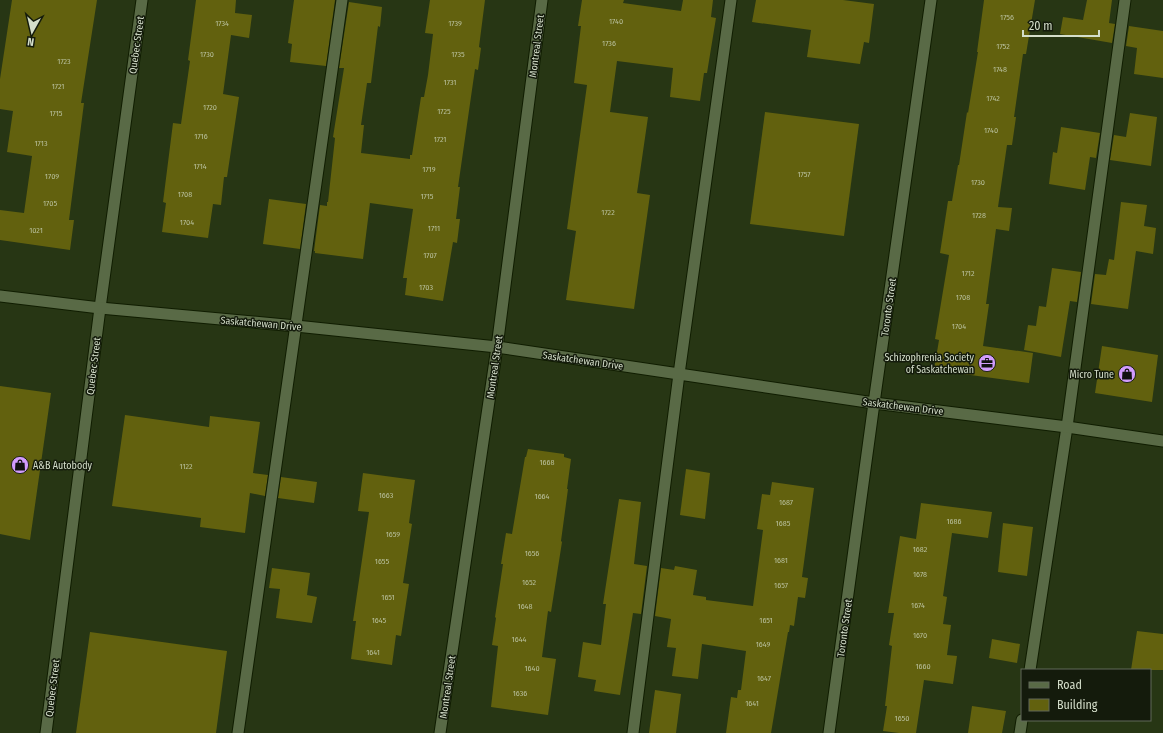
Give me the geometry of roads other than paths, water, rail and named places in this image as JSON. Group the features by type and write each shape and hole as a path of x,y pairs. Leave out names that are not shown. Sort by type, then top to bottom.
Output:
{"street":[{"name":"Quebec Street","path":"46,733 100,308 142,0"},
{"path":"238,733 342,0"},
{"name":"Montreal Street","path":"440,733 497,348 542,0"},
{"path":"633,733 679,374 731,0"},
{"name":"Toronto Street","path":"829,733 931,0"},
{"path":"1030,669 1067,427 1125,0"},
{"name":"Saskatchewan Drive","path":"0,296 100,308 296,326 497,348 874,403 1067,427 1163,441"},
{"path":"1020,733 1022,721"}],"place":[{"name":"Schizophrenia Society of Saskatchewan","path":"987,363"},
{"name":"Micro Tune","path":"1127,374"},
{"name":"A&B Autobody","path":"20,465"}]}
